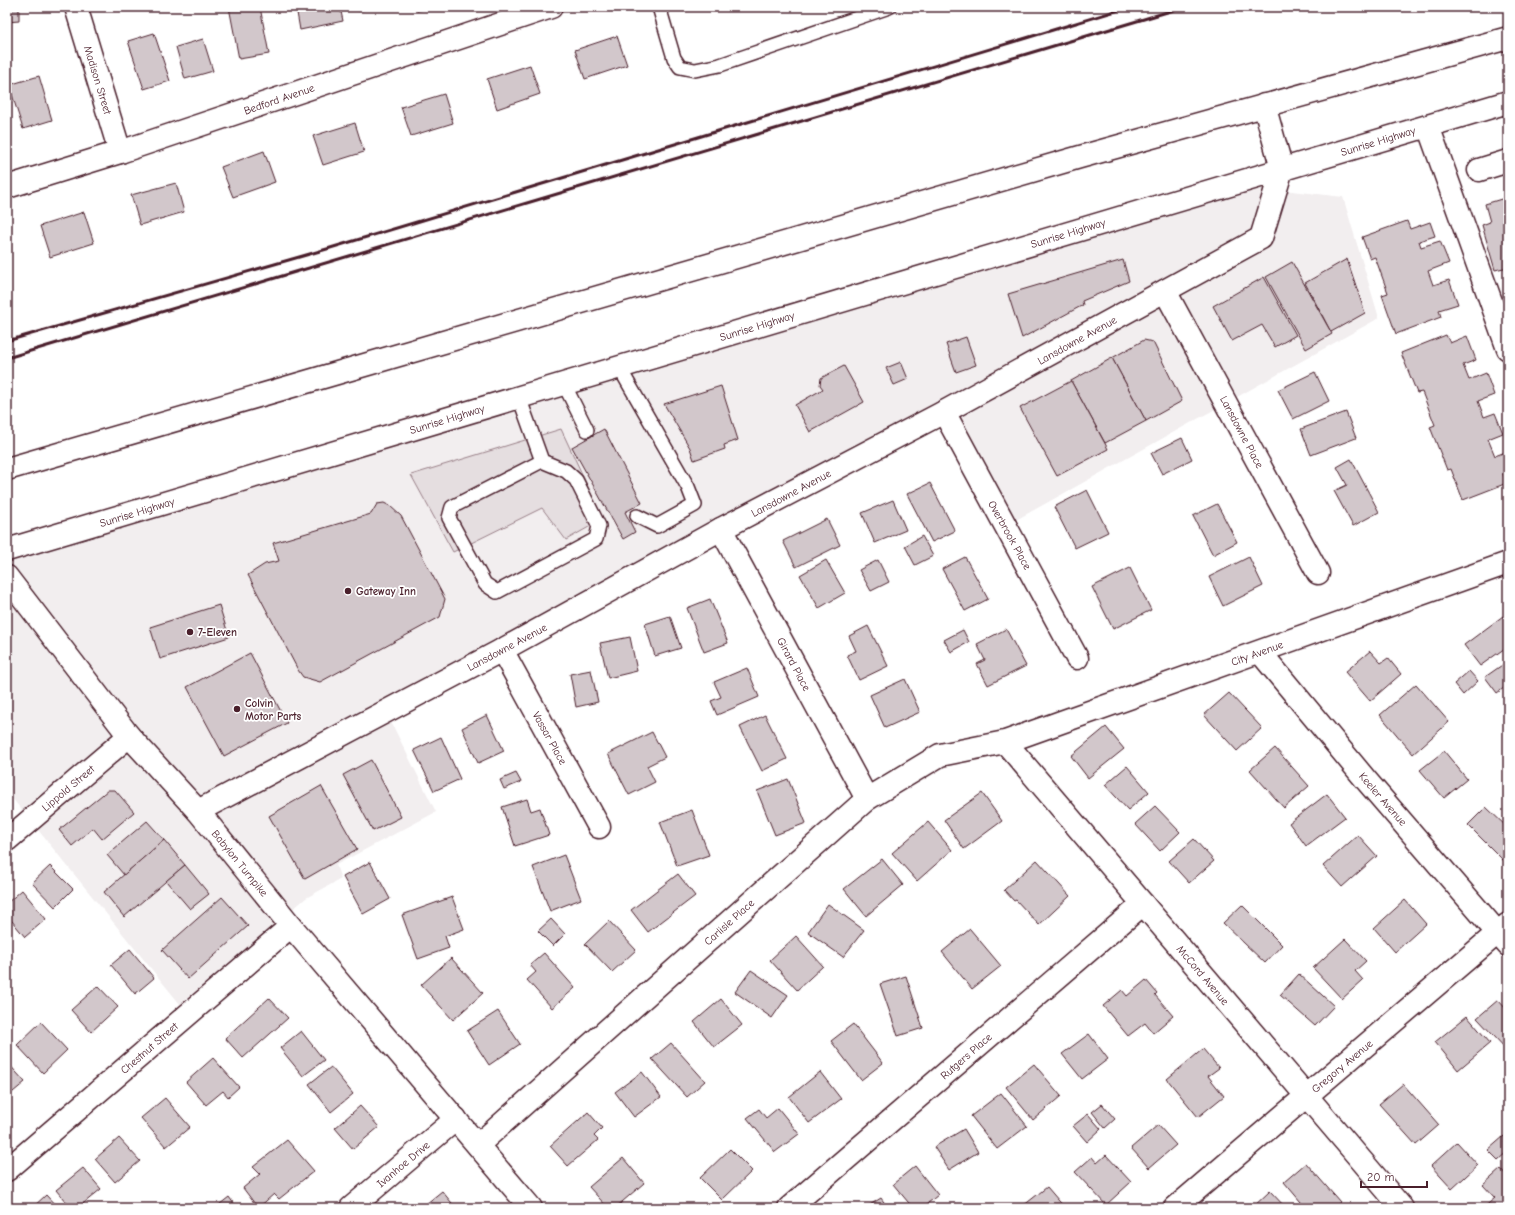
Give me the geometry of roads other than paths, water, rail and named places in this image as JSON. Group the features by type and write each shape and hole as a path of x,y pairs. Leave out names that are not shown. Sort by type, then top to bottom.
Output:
{"main road":[{"name":"Madison Street","path":"76,7 120,152"},
{"name":"Bedford Avenue","path":"7,187 120,152 551,7"},
{"path":"7,469 1264,105 1508,38"},
{"name":"Sunrise Highway","path":"7,550 1508,102"},
{"path":"1264,105 1282,169"},
{"path":"1428,126 1508,349"},
{"path":"1479,170 1508,161"},
{"name":"Lansdowne Avenue","path":"198,811 502,650 722,530 944,412 1261,238 1282,169"},
{"name":"Lansdowne Place","path":"1165,291 1318,573"},
{"name":"Overbrook Place","path":"944,412 1077,658"},
{"name":"Girard Place","path":"722,530 867,799"},
{"name":"City Avenue","path":"1005,742 1508,562"},
{"name":"Babylon Turnpike","path":"7,577 130,736 198,811 292,926 531,1208"},
{"name":"Vassar Place","path":"502,650 599,827"},
{"name":"Keeler Avenue","path":"1260,652 1366,780 1505,934"},
{"name":"Lippold Street","path":"7,840 130,736"},
{"name":"Carlisle Place","path":"478,1145 867,799 940,755 1005,742"},
{"name":"McCord Avenue","path":"1005,742 1402,1208"},
{"name":"Rutgers Place","path":"789,1208 1143,904"},
{"name":"Chestnut Street","path":"7,1170 292,926"},
{"name":"Gregory Avenue","path":"1176,1208 1306,1096 1505,934"},
{"name":"Ivanhoe Drive","path":"351,1208 456,1119"}],"lane":[{"path":"659,7 674,58 680,67 695,70 720,65 889,7"},
{"path":"619,367 688,487 695,505 657,526 637,516"},
{"path":"564,384 587,430"},
{"path":"519,397 542,461 566,471 576,480 599,526 596,539 497,592 485,584 449,518 452,508 542,461"}],"railway":[{"path":"7,341 327,249 1129,7"},
{"path":"7,358 1184,7"}],"place":[{"name":"Gateway Inn","path":"348,591"},
{"name":"7-Eleven","path":"190,632"},
{"name":"Colvin Motor Parts","path":"237,709"}]}
